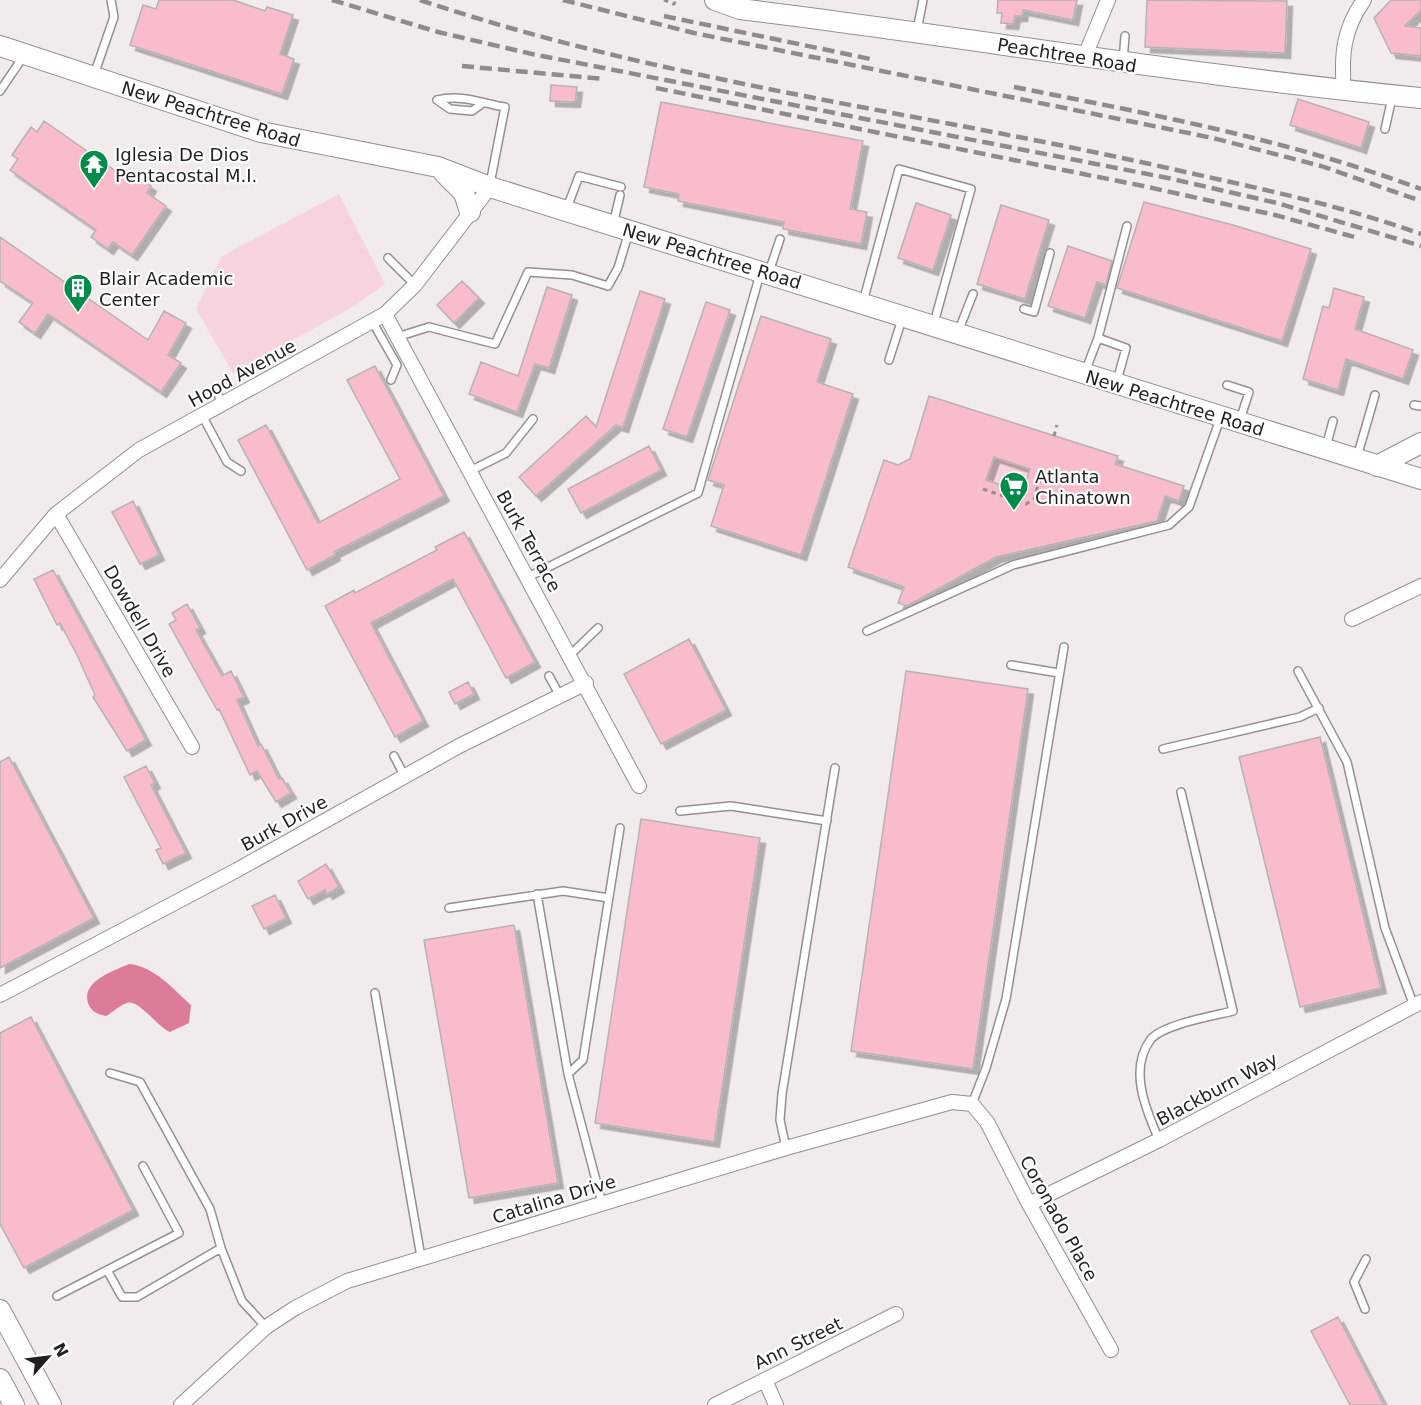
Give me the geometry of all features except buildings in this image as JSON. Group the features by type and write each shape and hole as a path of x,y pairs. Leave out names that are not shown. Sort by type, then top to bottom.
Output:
{"street":[{"name":"Peachtree Road","path":"716,0 740,9 917,31 1084,58 1421,99"},
{"path":"1084,58 1108,0"},
{"path":"1344,91 1341,62 1345,38 1350,22 1364,0"},
{"name":"New Peachtree Road","path":"0,46 261,132 438,167 490,187 1421,479"},
{"path":"438,167 464,193 470,212"},
{"name":"Hood Avenue","path":"0,580 56,514 139,450 378,317 414,285 490,187"},
{"name":"Burk Terrace","path":"378,317 397,337 586,683 639,786"},
{"path":"1377,466 1421,442"},
{"name":"Dowdell Drive","path":"56,514 192,747"},
{"path":"1352,619 1421,586"},
{"name":"Burk Drive","path":"0,995 226,876 405,777 586,683"},
{"name":"Blackburn Way","path":"1029,1204 1159,1140 1418,1004"},
{"name":"Catalina Drive","path":"181,1405 266,1327 295,1308 347,1281 786,1148 952,1101 972,1104"},
{"name":"Coronado Place","path":"972,1104 987,1122 1029,1204 1112,1350"},
{"path":"0,1310 51,1405"},
{"name":"Ann Street","path":"715,1405 896,1314"},
{"path":"0,1379 14,1405"},
{"path":"765,1380 776,1405"}],"lane":[{"path":"93,78 114,17 111,0"},
{"path":"917,31 923,0"},
{"path":"1122,63 1125,36"},
{"path":"0,91 25,55"},
{"path":"1384,129 1392,96"},
{"path":"483,103 472,111 450,109 437,100 450,97 483,103 505,107 490,187"},
{"path":"863,304 899,169 971,189 933,326"},
{"path":"567,211 579,176 621,187"},
{"path":"397,337 429,327 495,344 528,272 572,275 608,286 618,268 621,228 620,195"},
{"path":"1084,374 1098,338 1127,226"},
{"path":"528,578 698,493 765,273 780,239"},
{"path":"1024,309 1034,312 1050,253"},
{"path":"388,258 414,285"},
{"path":"957,334 973,294"},
{"path":"378,317 397,365 391,380"},
{"path":"889,360 902,317"},
{"path":"1098,338 1126,348 1116,384"},
{"path":"867,631 1013,565 1169,525 1189,507 1204,456 1249,392 1227,385"},
{"path":"215,387 222,404"},
{"path":"1357,460 1375,395"},
{"path":"201,415 227,462 241,471"},
{"path":"470,471 506,453 533,418"},
{"path":"1325,450 1333,421"},
{"path":"570,655 598,628"},
{"path":"972,1104 986,1068 1006,999 1064,646"},
{"path":"1011,665 1059,673"},
{"path":"1298,671 1347,762 1385,928 1418,1004"},
{"path":"549,676 560,696"},
{"path":"1163,749 1299,717 1319,708"},
{"path":"394,756 405,777"},
{"path":"786,1148 780,1120 782,1094 835,768"},
{"path":"1159,1140 1146,1111 1139,1080 1142,1059 1152,1039 1168,1029 1233,1011 1181,792"},
{"path":"680,811 731,806 827,821"},
{"path":"568,1074 582,1060 620,828"},
{"path":"449,909 563,891 609,898"},
{"path":"537,894 568,1074 602,1203"},
{"path":"375,993 421,1257"},
{"path":"110,1073 140,1082 210,1209 242,1301 266,1327"},
{"path":"57,1296 178,1233 143,1166"},
{"path":"106,1270 122,1297 137,1297 222,1248"},
{"path":"1365,1309 1354,1281 1366,1259"}],"path":[{"path":"664,0 674,4 676,0"},
{"path":"1054,435 1057,425"},
{"path":"983,489 1026,504 1034,499 1042,472"}],"shaded area":[{"path":"339,194 385,284 356,305 233,373 196,309 222,256"},
{"path":"997,458 1030,469 1023,492 986,480 993,461"},
{"path":"129,964 155,974 191,1005 189,1023 170,1032 132,1003 122,1005 106,1016 93,1011 88,1003 89,989 100,978"}],"railway":[{"path":"332,0 438,32 532,54 1168,178 1277,203 1421,246"},
{"path":"420,0 513,29 608,54 798,95 1086,150 1272,191 1421,234"},
{"path":"563,0 694,33 1213,138 1321,166 1421,201"},
{"path":"664,16 875,60"},
{"path":"462,66 604,79"},
{"path":"1014,87 1168,118 1270,142 1421,189"},
{"path":"656,88 1143,186 1275,215 1358,238"}],"place":[{"name":"Iglesia De Dios Pentacostal M.I.","path":"94,190"},
{"name":"Blair Academic Center","path":"78,314"},
{"name":"Atlanta Chinatown","path":"1014,512"}]}
